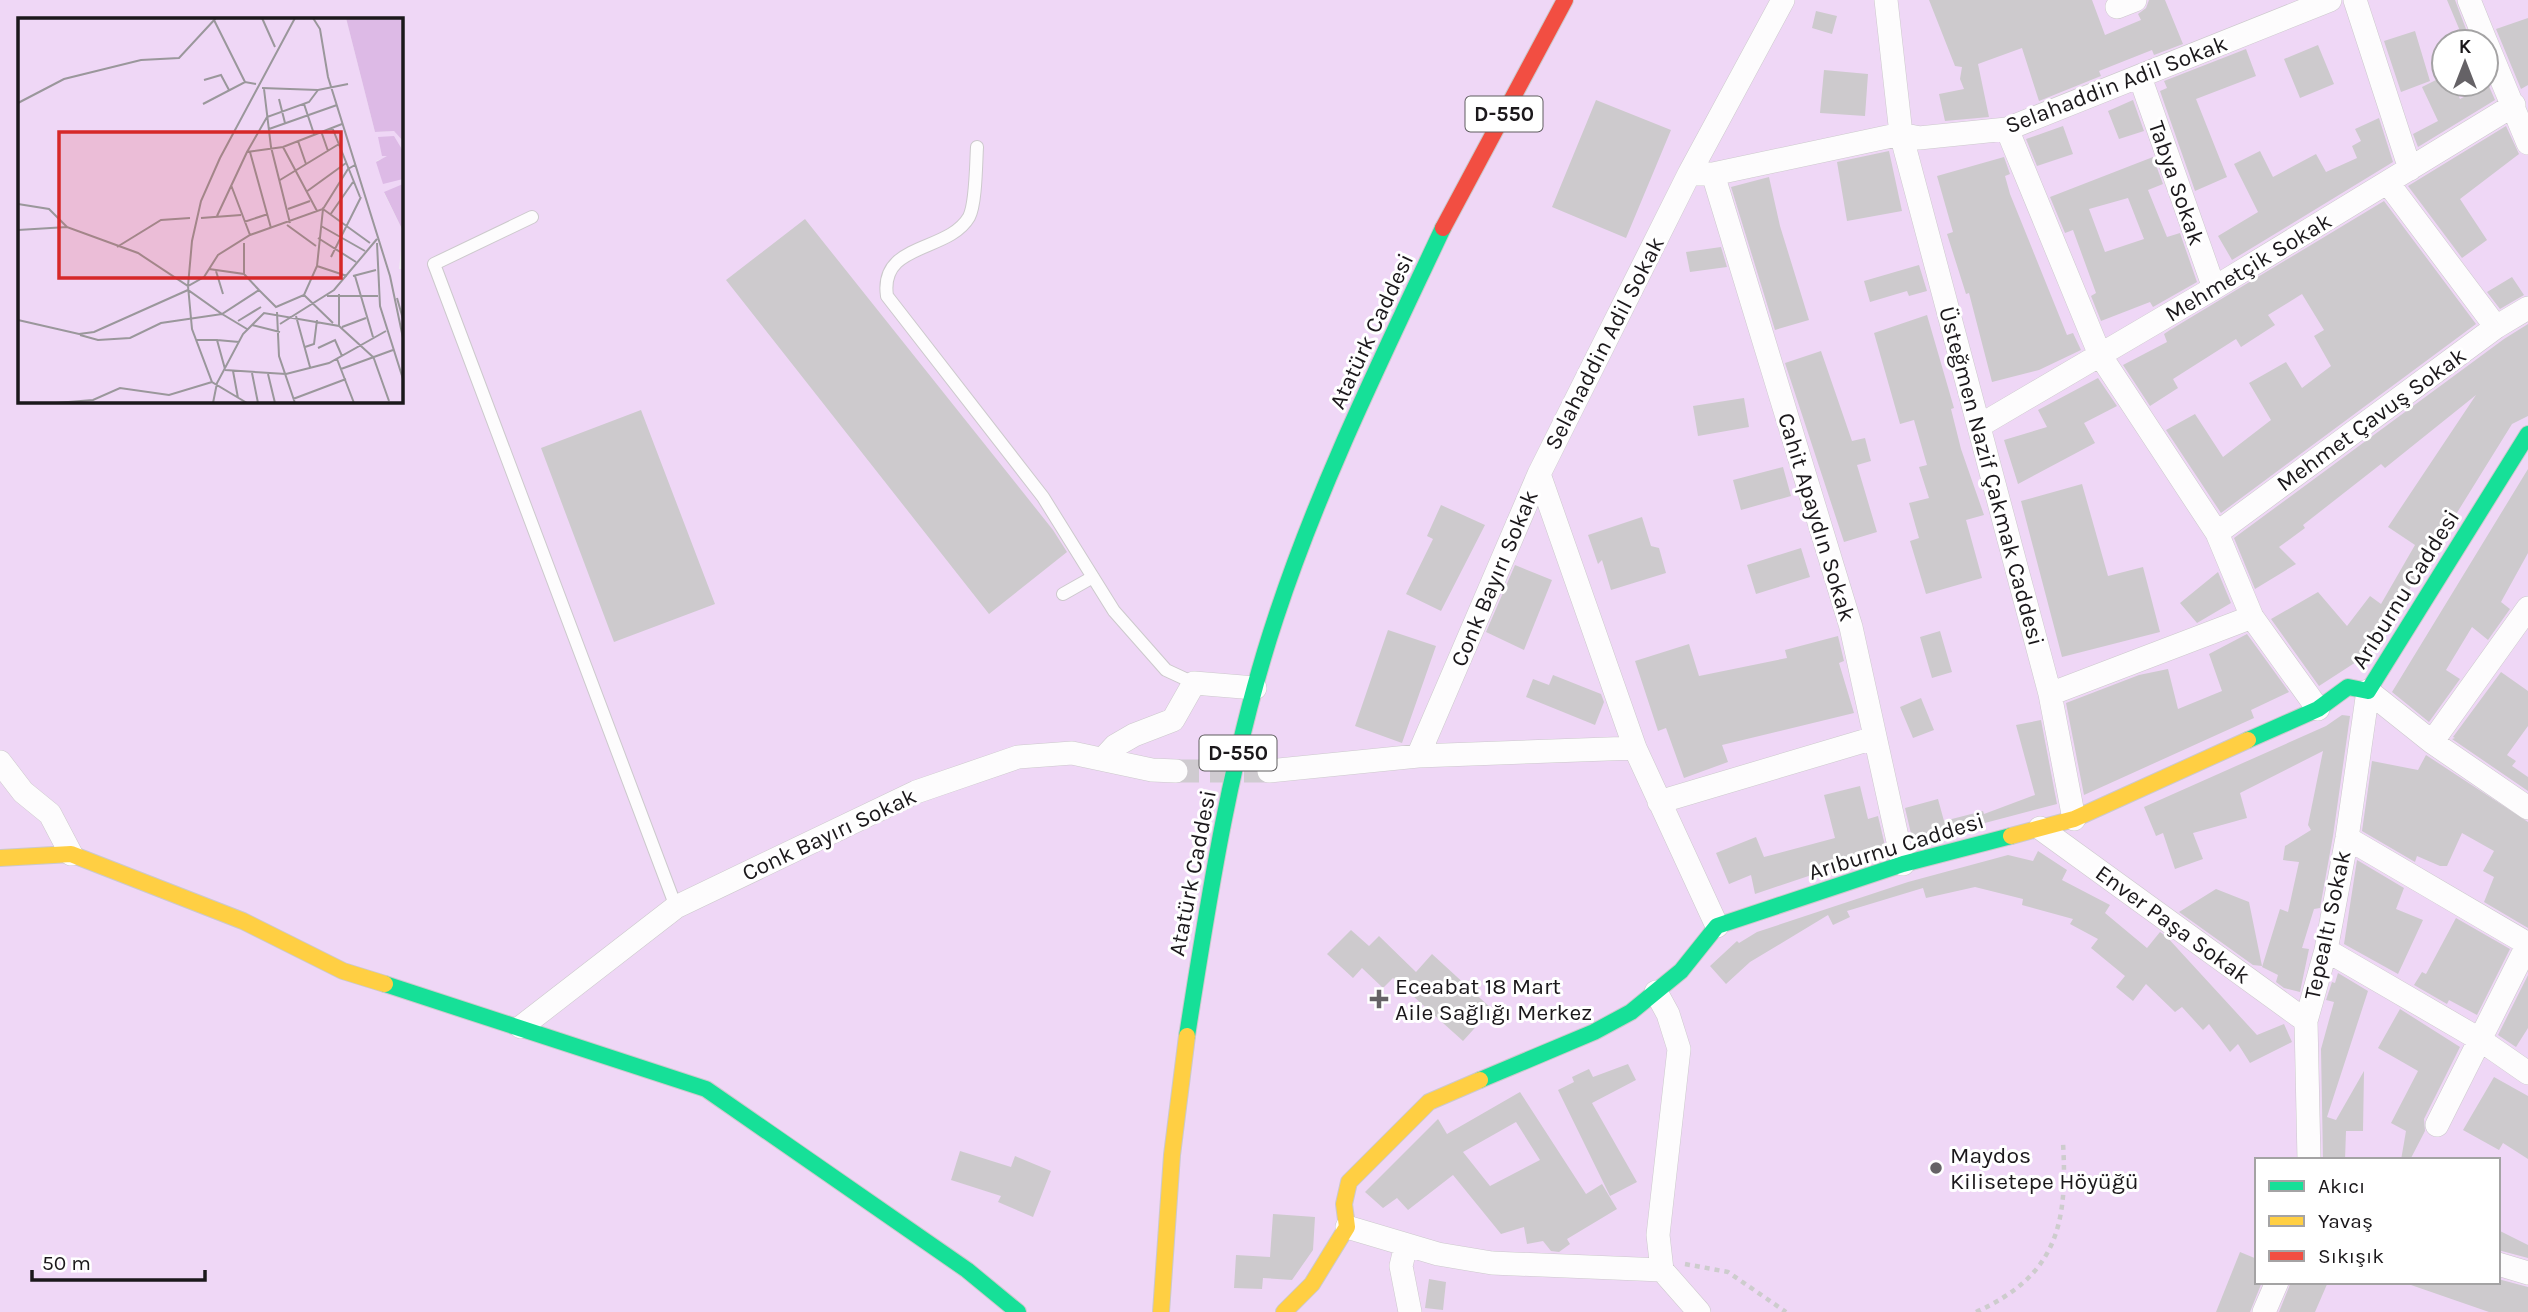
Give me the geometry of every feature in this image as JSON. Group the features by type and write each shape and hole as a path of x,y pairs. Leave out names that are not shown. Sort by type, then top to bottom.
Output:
{"main road":[{"name":"D-550","path":"1443,228 1550,0"},
{"name":"D-550","path":"1443,228 1565,0"},
{"name":"Atatürk Caddesi","path":"1161,1312 1168,1184 1196,976 1234,773 1255,688 1275,617 1308,529 1443,228"},
{"name":"Arıburnu Caddesi","path":"1717,926 1903,863 2074,819 2318,709 2348,687 2368,691 2528,434"},
{"path":"0,858 71,853 243,921 343,971 706,1089 967,1270 1018,1312"},
{"path":"1284,1312 1301,1300 1317,1279 1347,1227 1343,1209 1344,1194 1349,1182 1390,1137 1429,1101 1594,1032 1631,1012 1681,971 1717,926"}],"street":[{"path":"1689,174 1783,0"},
{"name":"Üsteğmen Nazif Çakmak Caddesi","path":"1886,0 1901,134 2050,694 2074,819"},
{"name":"Selahaddin Adil Sokak","path":"1539,474 1689,174 1713,174 1901,134 1919,138 2007,129 2140,77 2286,8 2330,0"},
{"path":"2355,0 2410,169"},
{"path":"2469,0 2480,28"},
{"path":"2500,68 2517,99 2528,143"},
{"name":"Tabya Sokak","path":"2140,77 2214,288"},
{"name":"Mehmetçik Sokak","path":"1979,426 2388,183 2517,99"},
{"path":"2007,129 2100,355 2217,533 2252,617 2318,709"},
{"name":"Cahit Apaydın Sokak","path":"1713,174 1851,627 1903,863"},
{"path":"2388,183 2496,327"},
{"name":"Mehmet Çavuş Sokak","path":"2217,533 2496,327 2528,307"},
{"name":"Conk Bayırı Sokak","path":"1539,474 1635,748 1717,926"},
{"name":"Conk Bayırı Sokak","path":"1418,756 1539,474"},
{"path":"2432,742 2528,608"},
{"path":"2050,694 2252,617"},
{"path":"1103,760 1115,746 1133,735 1173,720 1194,684 1255,688"},
{"path":"2368,691 2432,742 2528,808"},
{"name":"Tepealtı Sokak","path":"2309,1158 2306,1021 2326,950 2347,838 2368,691"},
{"path":"1659,803 1874,738"},
{"path":"1269,771 1418,756 1635,748"},
{"name":"Conk Bayırı Sokak","path":"521,1027 676,906 916,792 1018,757 1072,753 1176,771"},
{"path":"0,762 23,792 50,814 71,853"},
{"name":"Enver Paşa Sokak","path":"2040,828 2306,1021"},
{"path":"2347,838 2528,944 2437,1125"},
{"path":"2326,950 2479,1039 2528,1073"},
{"path":"1656,992 1668,1014 1679,1049 1658,1235 1662,1270 1699,1312"},
{"path":"1347,1227 1438,1254 1492,1263 1662,1270"},
{"path":"1406,1245 1401,1266 1410,1312"},
{"path":"2500,1265 2528,1273"},
{"path":"2264,1312 2276,1284"}],"lane":[{"path":"977,147 970,215 952,234 897,260 887,277 887,296 1043,497 1114,611 1166,670 1194,684"},
{"path":"532,217 434,264 676,906"},
{"path":"1063,594 1093,577"}],"path":[{"path":"1976,1312 2013,1291 2034,1275 2047,1258 2059,1217 2065,1175 2063,1143"},
{"path":"1662,1270 1689,1263 1728,1272 1786,1312"}],"shaded area":[{"path":"0,0 2528,0 2528,1312 0,1312"}],"building":[{"path":"1929,0 2092,0 2105,35 2141,20 2138,14 2146,8 2149,0 2165,0 2183,44 2154,55 2152,50 2099,71 2101,76 2039,101 2022,48 1978,64 1989,117 1945,121 1939,94 1964,89 1960,79 1962,67 1955,66"},
{"path":"2447,0 2455,0 2466,28 2459,28"},
{"path":"1816,11 1837,16 1832,34 1812,28"},
{"path":"2528,18 2528,85 2521,89 2500,39 2499,28"},
{"path":"2415,31 2430,81 2401,92 2384,41"},
{"path":"2318,45 2334,84 2300,98 2284,59"},
{"path":"2246,49 2256,76 2196,99 2227,177 2195,191 2160,91 2167,88 2164,81"},
{"path":"1824,70 1868,74 1865,116 1820,113"},
{"path":"2430,83 2430,98 2495,100 2418,147 2413,134 2438,121 2422,87"},
{"path":"1596,100 1671,130 1626,238 1552,207"},
{"path":"2133,100 2144,131 2119,139 2108,111"},
{"path":"2379,118 2393,162 2232,260 2218,236 2258,212 2234,164 2260,151 2273,177 2316,154 2326,172 2357,158 2352,146 2361,141 2355,129"},
{"path":"2063,126 2073,154 2037,166 2026,139"},
{"path":"2506,126 2519,154 2460,199 2487,240 2462,258 2408,186"},
{"path":"1889,151 1902,211 1847,221 1837,162"},
{"path":"2004,157 2010,174 2005,176 2010,194 2067,335 2073,333 2081,350 2039,370 1992,382 1969,293 1966,294 1947,234 1953,232 1937,176"},
{"path":"2153,157 2163,184 2148,190 2167,237 2180,233 2197,282 2153,307 2150,302 2101,321 2091,296 2096,293 2073,230 2065,233 2050,197","holes":["2128,198 2144,239 2105,252 2089,209"]},
{"path":"1769,177 1780,226 1809,320 1775,330 1731,187"},
{"path":"2384,201 2476,324 2221,513 2166,430 2195,414 2223,457 2271,420 2249,383 2286,362 2302,388 2331,366 2314,336 2324,330 2302,294 2268,315 2275,325 2241,347 2236,339 2173,379 2178,388 2150,406 2123,365 2167,342 2164,334 2170,330"},
{"path":"805,219 1053,530 1067,552 989,614 726,280"},
{"path":"1721,247 1727,267 1690,272 1686,252"},
{"path":"1919,265 1927,291 1909,296 1907,291 1870,302 1864,281"},
{"path":"2512,277 2524,295 2500,309 2487,292"},
{"path":"1927,315 1954,408 1951,409 1961,449 1984,515 1966,520 1982,578 1926,594 1910,541 1919,538 1909,503 1929,498 1919,467 1927,465 1914,420 1900,424 1874,333"},
{"path":"2528,324 2528,416 2512,424 2370,653 2319,686 2271,619 2318,592 2347,626 2370,596 2381,604 2415,545 2388,527 2476,395 2385,468 2381,464 2303,525 2305,528 2279,547 2296,564 2255,589 2234,538"},
{"path":"1821,351 1852,441 1865,438 1871,461 1857,465 1877,532 1844,542 1785,363"},
{"path":"2098,378 2117,406 2084,423 2095,443 2018,484 2004,440 2047,427 2038,410"},
{"path":"1744,398 1749,427 1698,436 1693,406"},
{"path":"641,410 715,604 614,642 541,448"},
{"path":"1783,467 1791,496 1741,510 1733,480"},
{"path":"2528,469 2528,553 2501,602 2510,609 2488,640 2472,627 2446,670 2460,679 2429,722 2392,692"},
{"path":"2082,484 2108,576 2143,567 2160,632 2062,657 2021,501"},
{"path":"1441,505 1485,525 1441,611 1406,594 1433,539 1427,536"},
{"path":"1642,517 1651,546 1659,548 1666,573 1611,590 1602,560 1598,564 1588,535"},
{"path":"1801,548 1810,577 1756,594 1747,565"},
{"path":"1515,565 1552,580 1524,650 1486,632"},
{"path":"2218,572 2231,603 2197,623 2180,603"},
{"path":"1388,630 1436,646 1402,743 1355,726"},
{"path":"1940,631 1952,672 1932,678 1920,637"},
{"path":"2247,634 2289,692 2251,710 2254,718 2084,795 2066,703 2139,675 2168,669 2178,709 2222,691 2209,654"},
{"path":"1838,636 1844,661 1839,663 1854,713 1722,745 1728,762 1684,778 1666,728 1658,731 1635,661 1689,644 1699,676 1787,658 1785,650"},
{"path":"2501,672 2528,691 2528,726 2507,755 2516,761 2512,766 2528,777 2528,791 2452,739"},
{"path":"1553,675 1601,694 1604,702 1595,725 1526,697 1533,679 1549,685"},
{"path":"1921,698 1934,730 1913,738 1900,707"},
{"path":"2342,715 2350,716 2333,836 2320,908 2314,909 2302,948 2309,949 2300,992 2284,988 2276,982 2278,975 2262,967 2280,909 2288,912 2299,862 2283,860 2285,846 2311,830 2308,825 2323,751 2240,793 2247,818 2193,833 2203,859 2175,869 2163,833 2156,836 2144,807 2326,726"},
{"path":"2041,720 2057,804 1913,842 1905,808 1938,799 1944,821 1983,811 1984,814 2035,795 2016,725"},
{"path":"2426,755 2528,822 2528,928 2484,902 2494,877 2483,871 2494,851 2462,833 2447,866 2440,866 2417,856 2415,862 2362,831 2372,761 2418,770"},
{"path":"1860,786 1868,819 1878,816 1886,850 1755,894 1751,875 1729,884 1716,853 1756,837 1764,857 1835,838 1824,795"},
{"path":"2038,851 2067,870 2062,880 2110,905 2105,913 2147,948 2160,932 2166,936 2257,1035 2284,1024 2292,1042 2250,1063 2238,1044 2230,1052 2209,1024 2203,1030 2182,1007 2175,1012 2146,984 2133,1001 2116,987 2125,976 2091,948 2098,939 2070,924 2073,919 2022,905 2023,899 1975,887 1926,898 1923,888 1847,911 1850,917 1833,925 1828,915 1750,962 1726,984 1710,966 1737,941 1739,943 1757,932 1908,882 2008,855 2033,861"},
{"path":"2357,860 2404,888 2396,909 2423,920 2398,974 2344,944"},
{"path":"2216,889 2249,902 2262,966 2253,965 2179,912"},
{"path":"2456,918 2510,949 2477,1015 2449,1000 2447,1004 2414,985 2422,972 2426,974"},
{"path":"1351,930 1369,946 1379,936 1416,972 1432,954 1492,1009 1463,1041 1393,978 1383,988 1362,968 1353,978 1327,954"},
{"path":"2338,973 2368,991 2327,1117 2336,1120 2364,1071 2363,1131 2346,1131 2345,1158 2323,1158 2321,1049 2334,1002 2326,1000 2332,982 2335,983"},
{"path":"2528,975 2528,1028 2516,1047 2498,1035"},
{"path":"2400,1009 2460,1047 2424,1119 2425,1131 2411,1158 2401,1158 2406,1131 2391,1123 2418,1071 2378,1048"},
{"path":"1628,1064 1636,1080 1592,1103 1637,1182 1610,1196 1558,1090 1574,1082 1572,1077 1589,1069 1593,1077"},
{"path":"2494,1077 2528,1096 2528,1159 2503,1143 2499,1150 2463,1130"},
{"path":"1520,1092 1586,1194 1602,1184 1617,1209 1567,1239 1570,1244 1559,1252 1551,1251 1543,1241 1527,1244 1524,1227 1501,1234 1453,1175 1408,1210 1397,1198 1383,1208 1365,1192 1438,1119 1447,1134","holes":["1516,1122 1540,1160 1490,1186 1463,1152"]},
{"path":"960,1151 1011,1167 1015,1156 1051,1171 1033,1217 998,1202 1001,1196 951,1180"},
{"path":"1273,1214 1315,1217 1313,1250 1292,1280 1263,1278 1262,1289 1234,1288 1236,1255 1270,1257"},
{"path":"2500,1231 2528,1245 2528,1258 2500,1251"},
{"path":"2240,1252 2255,1258 2255,1284 2261,1284 2250,1312 2216,1312"},
{"path":"1429,1279 1446,1282 1443,1310 1425,1308"},
{"path":"2500,1280 2528,1287 2528,1312 2489,1312 2411,1285 2500,1284"},
{"path":"2290,1284 2327,1284 2315,1312 2279,1312"}],"tunnel":[{"path":"1176,771 1269,771"}],"traffic: fast":[{"path":"1187,1036 1213,877 1234,772 1260,668 1276,617 1332,469 1443,228"},
{"path":"2248,740 2318,709 2348,687 2368,691 2528,434"},
{"path":"1480,1080 1594,1032 1631,1012 1681,971 1717,926 1903,864 2011,836"},
{"path":"385,984 706,1089 967,1270 1018,1312"}],"traffic: slow":[{"path":"2011,836 2074,819 2248,740"},
{"path":"0,858 71,854 243,921 343,971 385,984"},
{"path":"1161,1312 1172,1155 1187,1036"},
{"path":"1284,1312 1312,1284 1347,1227 1344,1204 1349,1182 1429,1102 1480,1080"}],"traffic: jam":[{"path":"1443,228 1565,0"}],"place":[{"name":"Eceabat 18 Mart Aile Sağlığı Merkez","path":"1379,999"},
{"name":"Maydos Kilisetepe Höyüğü","path":"1936,1168"}]}
